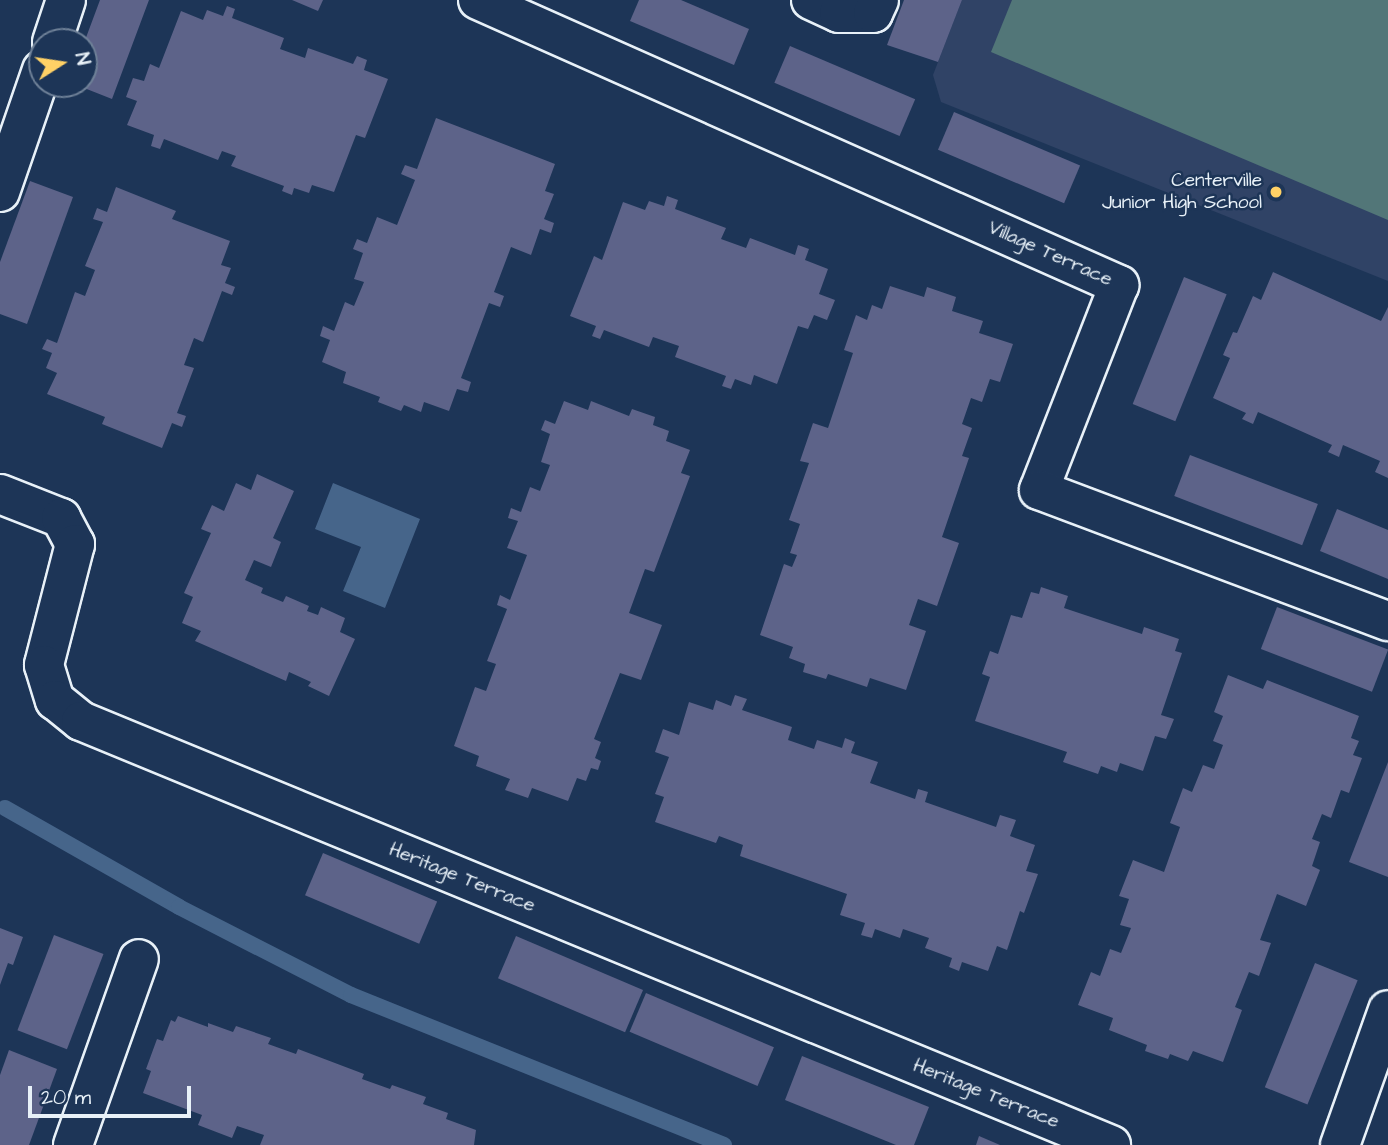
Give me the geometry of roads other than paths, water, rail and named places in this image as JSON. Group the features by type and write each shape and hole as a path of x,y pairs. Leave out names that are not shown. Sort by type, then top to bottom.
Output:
{"street":[{"path":"57,28 66,0"},
{"name":"Village Terrace","path":"478,0 1119,285 1040,490 1388,621"},
{"path":"811,0 839,12 850,13 873,13 879,0"},
{"path":"0,192 32,98"},
{"name":"Heritage Terrace","path":"0,494 61,517 75,544 44,665 55,700 81,721 1111,1145"},
{"path":"73,1145 139,959"},
{"path":"1340,1145 1388,1010"}],"waterway":[{"path":"5,808 179,907 351,995 724,1145"}],"place":[{"name":"Centerville Junior High School","path":"1276,192"}]}
